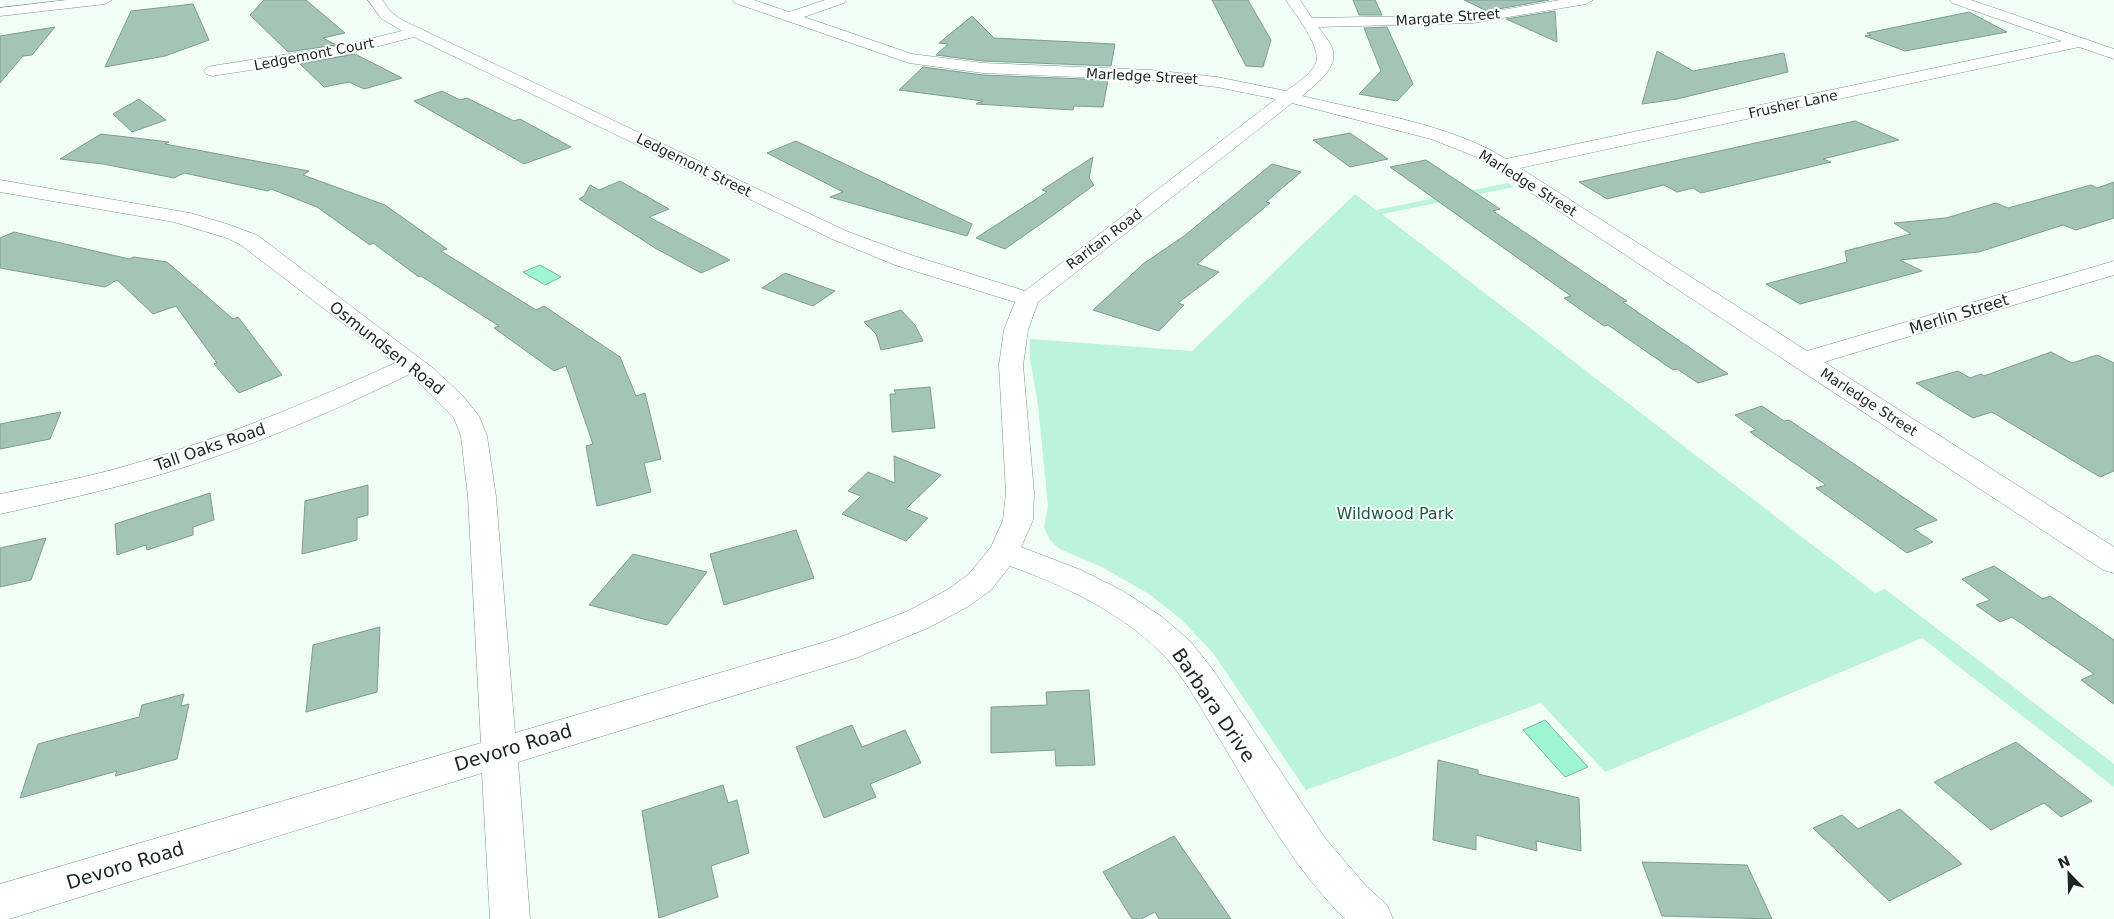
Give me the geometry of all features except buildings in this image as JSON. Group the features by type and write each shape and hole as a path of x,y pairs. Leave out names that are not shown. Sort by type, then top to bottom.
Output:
{"street":[{"path":"0,12 105,0"},
{"name":"Ledgemont Street","path":"375,0 386,15 416,32 838,235 903,260 1028,299"},
{"name":"Marledge Street","path":"740,0 867,46 936,64 1002,70 1195,78 1291,98 1437,135 1484,152 2114,562"},
{"path":"789,17 839,0"},
{"name":"Raritan Road","path":"1028,299 1291,98 1324,65 1325,49 1293,0"},
{"name":"Margate Street","path":"1309,24 1473,18 1586,0"},
{"path":"1957,0 2114,54"},
{"name":"Ledgemont Court","path":"212,71 340,51 416,32"},
{"name":"Frusher Lane","path":"1505,165 2081,42"},
{"name":"Osmundsen Road","path":"0,186 171,216 233,232 249,240 412,364 453,401 466,416 474,436 482,497 510,919"},
{"name":"Merlin Street","path":"1805,360 2114,268"},
{"path":"1004,552 1018,520 1020,493 1011,365 1016,330 1028,299"},
{"name":"Tall Oaks Road","path":"0,504 101,482 195,453 283,422 338,399 412,364"},
{"name":"Devoro Road","path":"0,903 498,751 844,649 911,622 958,598 980,582 1004,552"},
{"name":"Barbara Drive","path":"1004,552 1048,567 1097,589 1171,642 1195,672 1308,848 1356,904 1373,919"}],"green space":[{"name":"Wildwood Park","path":"1508,183 1514,187 1382,214 1875,593 1885,589 2114,764 2114,787 1922,638 1605,772 1541,703 1306,790 1213,653 1182,620 1149,594 1102,567 1060,549 1050,540 1044,527 1048,506 1038,405 1030,359 1030,339 1192,351 1355,194 1376,210"}],"shaded area":[{"path":"540,265 561,277 545,285 523,272"},
{"path":"1545,720 1588,767 1565,777 1523,730"}]}
